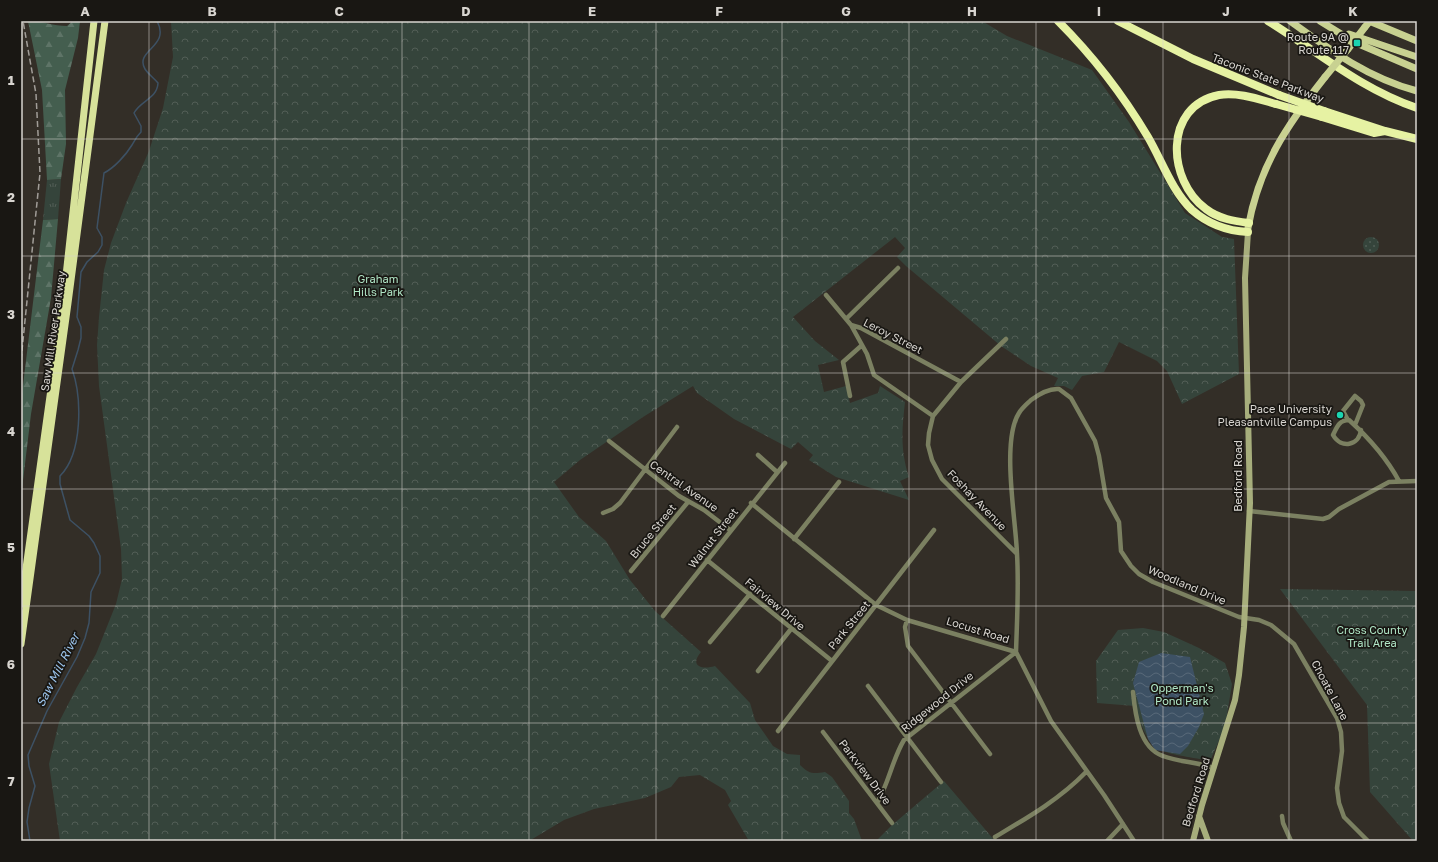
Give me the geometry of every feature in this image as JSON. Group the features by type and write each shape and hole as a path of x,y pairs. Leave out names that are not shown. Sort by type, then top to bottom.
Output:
{"highway":[{"name":"Saw Mill River Parkway","path":"21,604 63,302 94,21"},
{"name":"Saw Mill River Parkway","path":"21,644 105,21"},
{"path":"1058,21 1092,59 1124,100 1148,137 1179,193 1190,207 1202,218 1217,226 1232,231 1248,232"},
{"name":"Taconic State Parkway","path":"1118,21 1204,64 1323,114"},
{"path":"1268,21 1358,82 1417,108"},
{"path":"1249,223 1217,216 1205,208 1192,196 1184,183 1178,168 1176,152 1178,137 1187,116 1197,105 1210,98 1233,95 1323,114 1374,133 1385,131 1417,139"}],"main road":[{"path":"1290,21 1364,72 1389,83 1417,91"},
{"path":"1320,21 1417,69"},
{"path":"1328,21 1356,40 1417,57"},
{"name":"Bedford Road","path":"1193,841 1199,816 1235,700 1240,675 1245,617 1249,511 1245,278 1249,223 1260,183 1275,148 1292,120 1368,23"},
{"path":"1368,23 1417,41"},
{"path":"1199,816 1208,841"}],"street":[{"path":"846,319 898,268"},
{"name":"Leroy Street","path":"826,295 851,325 861,328 961,382"},
{"path":"851,325 874,375 932,416 961,382 1006,339"},
{"path":"850,396 843,362 861,346"},
{"name":"Woodland Drive","path":"1017,554 1009,455 1011,436 1018,414 1023,408 1035,397 1046,391 1059,389 1071,398 1095,441 1106,498 1119,522 1120,547 1126,561 1139,574 1153,582 1239,617 1245,617"},
{"path":"1355,425 1363,405 1355,396 1343,411 1348,420 1370,439 1392,467 1399,481"},
{"name":"Foshay Avenue","path":"932,416 928,445 932,460 938,473 951,489 1017,554"},
{"path":"1348,420 1344,420 1339,424 1333,435 1336,441 1348,445 1355,441 1360,435 1361,430"},
{"path":"603,513 614,509 620,503 677,428"},
{"name":"Central Avenue","path":"609,441 688,502 704,510 730,530"},
{"path":"758,455 777,472"},
{"name":"Walnut Street","path":"663,616 751,503 785,463"},
{"path":"1249,511 1323,518 1329,517 1339,509 1389,482 1417,481"},
{"path":"794,538 839,482"},
{"name":"Bruce Street","path":"631,571 688,502"},
{"name":"Locust Road","path":"751,503 876,605 907,620 1016,652 1047,715 1134,841"},
{"name":"Park Street","path":"778,731 934,530"},
{"path":"1016,652 1018,584 1017,554"},
{"name":"Fairview Drive","path":"707,560 832,661"},
{"path":"710,642 750,594"},
{"name":"Choate Lane","path":"1245,617 1271,625 1294,644 1332,708 1341,732 1342,751 1337,788 1339,803 1344,817 1368,841"},
{"path":"907,620 906,636 908,646 974,735 990,754"},
{"path":"758,671 791,629"},
{"name":"Ridgewood Drive","path":"878,803 884,792 897,751 908,737 1016,652"},
{"path":"868,686 941,782"},
{"path":"1133,692 1137,720 1147,743 1152,750 1162,756 1214,768"},
{"name":"Parkview Drive","path":"823,732 892,823"},
{"path":"995,838 1044,807 1076,783 1086,772"},
{"path":"1282,816 1283,823 1291,841"},
{"path":"1107,841 1123,824"}],"green space":[{"path":"28,21 67,26 73,21 80,21 78,38 65,90 66,144 61,179 47,180 42,90"},
{"name":"Graham Hills Park","path":"171,21 982,21 1007,36 1092,70 1129,122 1185,213 1222,237 1234,239 1239,374 1182,404 1167,371 1157,361 1119,342 1104,372 1082,376 1072,390 1064,386 1054,386 1058,378 1031,366 1001,346 906,266 897,257 905,248 895,237 793,317 815,341 839,360 818,365 824,392 846,386 850,403 878,393 880,386 905,402 903,449 909,477 900,481 909,500 836,477 809,460 813,455 798,442 791,449 734,419 697,393 693,386 643,417 580,460 554,482 579,517 606,541 630,580 655,611 701,652 696,661 697,664 702,667 715,666 750,703 755,720 773,746 787,754 800,755 800,765 809,772 825,772 832,777 849,801 849,813 854,819 862,841 749,841 728,805 731,801 725,790 700,775 679,777 671,787 645,798 594,809 564,820 529,841 60,841 49,764 59,722 96,654 116,604 122,579 121,549 99,386 97,345 104,270 111,243 126,203 149,151 163,108 173,57"},
{"path":"61,179 58,219 43,220 47,180"},
{"path":"58,219 51,298 31,414 21,497 21,402 43,220"},
{"path":"1371,237 1378,242 1379,245 1374,252 1371,253 1364,248 1363,245 1368,238"},
{"name":"Cross County Trail Area","path":"1280,589 1417,591 1417,841 1413,841 1370,792 1367,705"},
{"name":"Opperman's Pond Park","path":"1143,628 1164,632 1199,648 1225,663 1232,684 1225,727 1210,761 1169,753 1153,744 1146,735 1135,706 1097,703 1096,661 1118,630"},
{"path":"944,781 995,841 876,841 891,826"}],"water":[{"path":"1161,653 1190,657 1204,714 1199,727 1188,746 1180,754 1155,750 1148,739 1133,683 1139,662"}],"waterway":[{"name":"Saw Mill River","path":"30,841 27,822 35,786 29,766 28,755 47,711 77,657 85,638 89,623 91,592 100,573 100,556 89,536 70,520 60,484 60,476 68,466 77,439 79,409 78,394 72,369 81,338 81,327 77,317 81,272 87,262 98,252 102,245 102,237 97,228 104,173 116,165 141,132 141,126 134,113 155,93 157,88 158,83 146,71 143,63 144,57 159,37 160,30 157,21"}],"railway":[{"path":"21,360 40,173 36,94 23,21"}],"place":[{"name":"Route 9A @ Route 117","path":"1357,43"},
{"name":"Pace University Pleasantville Campus","path":"1340,415"}]}
